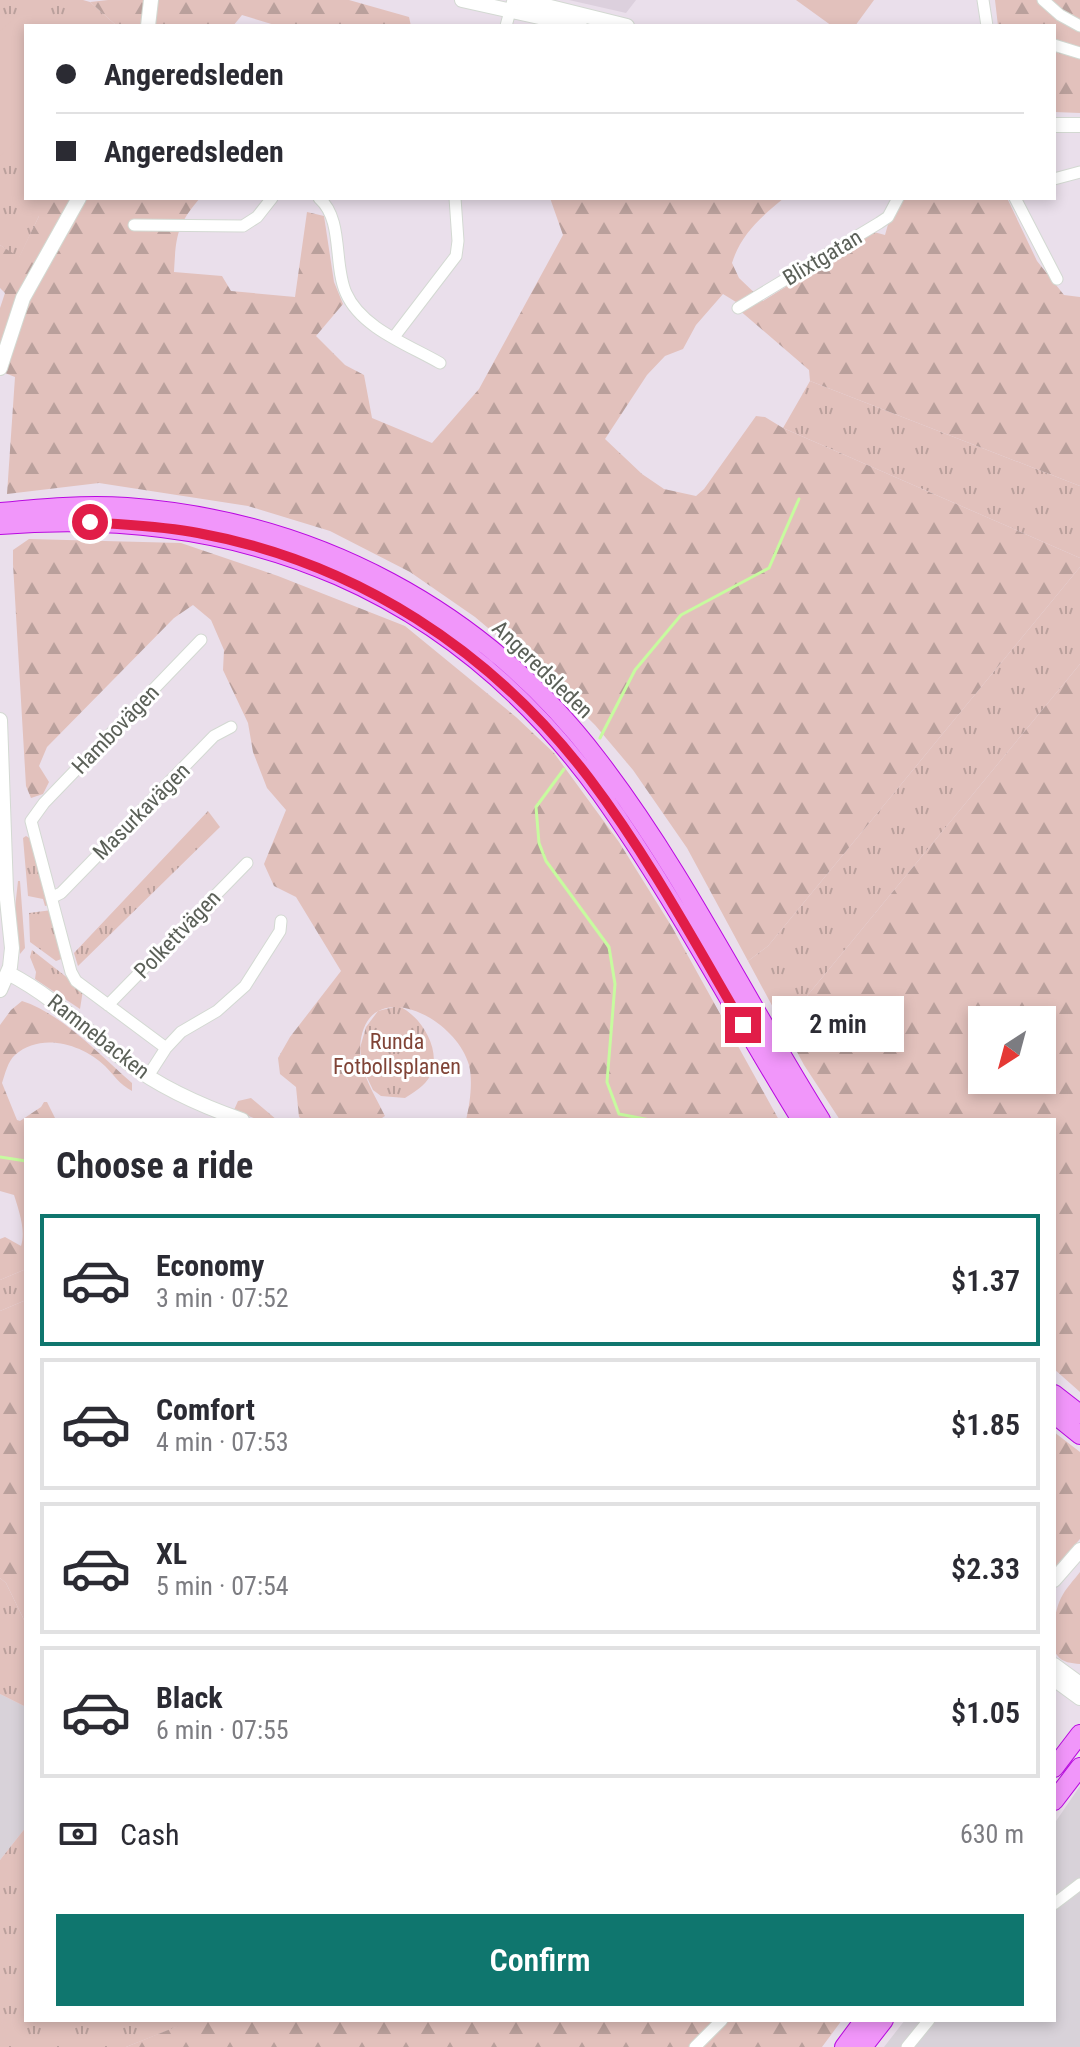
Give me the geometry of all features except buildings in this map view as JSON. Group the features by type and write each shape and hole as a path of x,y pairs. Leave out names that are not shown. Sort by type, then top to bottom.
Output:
{"highway":[{"name":"Angeredsleden","path":"7,518 125,507 239,524 315,546 350,561 415,595 469,631 540,694 606,771 675,875 820,1118"},
{"name":"Angeredsleden","path":"7,518 194,532 254,546 310,563 354,583 384,598 454,643 517,697 601,794 666,892 800,1118"},
{"path":"770,1071 793,1118"},
{"path":"1056,1396 1080,1414"},
{"path":"1056,1416 1080,1435"},
{"path":"1056,1765 1080,1734"},
{"path":"1056,1798 1080,1767"},
{"path":"844,2047 863,2022"},
{"path":"863,2047 882,2022"}],"street":[{"path":"148,24 151,0"},
{"path":"462,0 569,24"},
{"path":"522,0 619,24"},
{"path":"983,0 987,24"},
{"path":"1043,0 1060,15 1080,26"},
{"path":"1056,46 1080,53"},
{"path":"1056,125 1080,125"},
{"path":"1056,178 1080,172"},
{"path":"0,368 23,298 78,200"},
{"path":"134,225 243,226 257,217 270,200"},
{"path":"321,200 332,217 345,293 373,324 440,363"},
{"path":"394,337 456,256 455,200"},
{"name":"Blixtgatan","path":"738,308 888,217 897,200"},
{"path":"1016,200 1057,279"},
{"name":"Hambovägen","path":"53,897 31,821 44,803 201,640"},
{"path":"0,720 6,890 12,948 0,990"},
{"name":"Masurkavägen","path":"53,897 61,893 214,736 231,727"},
{"name":"Polkettvägen","path":"108,1005 247,863"},
{"path":"53,897 71,972 76,981 166,1048"},
{"path":"148,1076 166,1048 181,1032 217,1011 238,994 269,950 280,931 281,921"},
{"name":"Ramnebacken","path":"4,971 48,996 148,1076 182,1096 237,1118"},
{"path":"1056,1578 1080,1550"},
{"path":"1056,1591 1070,1563"},
{"path":"1056,1670 1077,1681"},
{"path":"1056,1670 1080,1698"},
{"path":"1056,1902 1080,1884"},
{"path":"695,2047 720,2022"},
{"path":"907,2047 927,2022"}],"shaded area":[{"path":"569,0 636,0 626,13"},
{"path":"0,1694 24,1706 24,1830 0,1860"},
{"path":"1080,1786 1080,2047 884,2047 903,2022 1056,2022 1056,1821"}],"green space":[{"path":"0,0 90,2 115,24 24,24 24,200 39,200 39,216 19,258 0,245"},
{"path":"349,0 409,17 411,24 271,24 242,15 235,24 115,24 90,2"},
{"path":"796,0 874,0 856,24 829,24"},
{"path":"995,0 1080,0 1080,113 1056,112 1056,24 998,24"},
{"path":"16,17 24,27 24,136 0,156 0,31"},
{"path":"39,200 198,200 179,232 174,272 222,276 231,291 295,297 307,212 324,216 334,282 343,304 316,336 345,365 364,375 372,418 432,443 479,389 563,235 551,200 782,200 746,235 732,263 739,278 763,301 874,232 885,235 901,200 1008,200 1037,261 1064,295 1080,297 1080,486 810,381 809,370 738,309 734,305 736,302 723,294 696,325 683,349 665,356 647,375 605,439 642,474 664,489 696,496 756,416 765,417 783,428 1080,558 1080,567 768,946 748,961 687,848 633,770 595,725 545,676 475,617 410,572 330,531 248,506 99,483 7,494 15,377 0,371 0,308 5,293 0,288 0,245 19,257 39,216"},
{"path":"810,381 1080,486 1080,558 783,428"},
{"path":"29,539 181,543 278,576 405,626 516,717 554,753 619,842 672,927 778,1118 466,1118 471,1078 461,1047 430,1018 393,1007 377,1012 366,1024 360,1047 365,1074 385,1116 300,1118 296,1087 280,1074 278,1058 290,1037 341,971 296,897 274,886 264,864 286,810 267,788 253,752 248,723 223,670 224,650 211,620 193,605 174,618 47,747 39,766 49,782 43,794 31,798 26,786 13,550"},
{"path":"1080,567 1080,664 807,996 775,1011 748,961 768,946"},
{"path":"1080,664 1080,1392 1056,1371 1056,1118 839,1118 804,1065 775,1011 807,996"},
{"path":"208,811 220,827 78,966 74,953"},
{"path":"23,838 31,839 50,905 45,906 43,899 28,896"},
{"path":"18,881 25,948 20,954 15,908"},
{"path":"52,910 64,958 56,961 30,942 29,913"},
{"path":"32,950 83,990 80,1009 35,979 36,972 30,957"},
{"path":"22,1001 51,1015 80,1036 132,1083 132,1091 96,1058 73,1047 37,1044 25,1048 13,1058 2,1083 17,1120 24,1118 24,1270 0,1280 0,1239 5,1237 21,1246 23,1234 14,1195 0,1191 0,1025"},
{"name":"Runda Fotbollsplanen","path":"398,1006 415,1017 422,1026 434,1056 428,1080 405,1098 381,1096 373,1090 363,1069 360,1048 366,1027 378,1011"},
{"path":"251,1098 275,1118 254,1118 234,1110 238,1101"},
{"path":"44,1102 47,1102 55,1118 24,1118"},
{"path":"24,1270 24,1301 0,1311 0,1280"},
{"path":"24,1301 24,1620 6,1583 0,1578 0,1311"},
{"path":"1056,1434 1080,1452 1080,1539 1056,1566"},
{"path":"1080,1572 1080,1664 1067,1662 1056,1653 1056,1614 1065,1591"},
{"path":"0,1578 6,1583 24,1620 24,1706 0,1694"},
{"path":"24,1830 24,2022 180,2022 179,2026 126,2047 0,2047 0,1860"},
{"path":"180,2022 841,2022 822,2047 126,2047 178,2026"}],"waterway":[{"path":"600,738 635,670 681,615 769,568 799,499"},
{"path":"564,769 536,807 539,843 546,861 609,947 615,984 607,1082 619,1114 640,1118"},
{"path":"0,1157 24,1161"}],"route":[{"path":"90,522 194,532 226,538 310,563 384,598 454,643 517,697 601,794 666,892 743,1025"}]}
